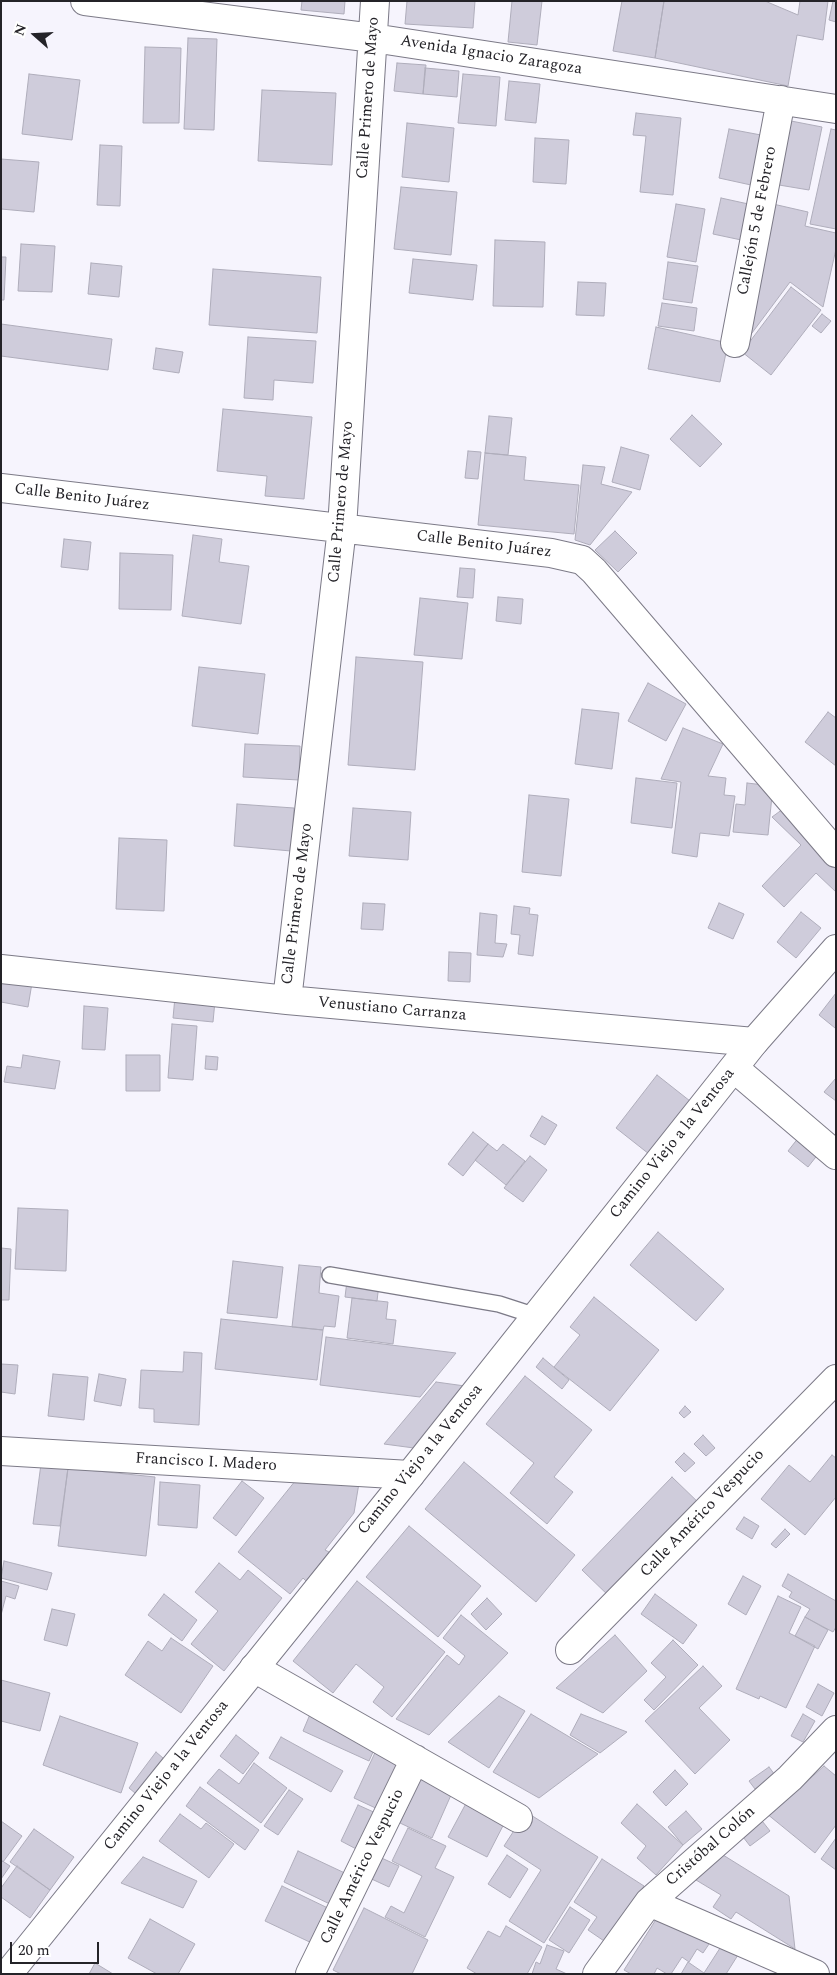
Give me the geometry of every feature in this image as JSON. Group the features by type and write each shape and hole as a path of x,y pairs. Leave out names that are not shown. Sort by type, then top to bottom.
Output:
{"street":[{"name":"Avenida Ignacio Zaragoza","path":"85,1 373,38 836,109"},
{"name":"Calle Primero de Mayo","path":"287,1000 342,528 376,1"},
{"name":"Callejón 5 de Febrero","path":"734,343 781,100"},
{"name":"Calle Benito Juárez","path":"1,488 551,553 582,560 594,570 836,852"},
{"name":"Camino Viejo a la Ventosa","path":"8,1974 410,1475 754,1042 836,949"},
{"name":"Venustiano Carranza","path":"1,969 287,1000 754,1042"},
{"path":"734,1068 836,1156"},
{"name":"Calle Américo Vespucio","path":"570,1650 836,1379"},
{"name":"Francisco I. Madero","path":"1,1451 410,1475"},
{"path":"254,1668 518,1818"},
{"name":"Cristóbal Colón","path":"597,1974 649,1902 790,1778 836,1730"},
{"name":"Calle Américo Vespucio","path":"310,1974 414,1759"},
{"path":"649,1902 814,1974"}],"lane":[{"path":"330,1275 499,1304 536,1316"}],"building":[{"path":"302,1 345,1 344,14 301,10"},
{"path":"407,1 475,1 473,28 405,24"},
{"path":"512,1 542,1 537,45 508,42"},
{"path":"622,1 664,1 655,58 613,51"},
{"path":"664,1 765,1 798,15 800,1 828,1 823,40 797,35 788,86 655,58"},
{"path":"833,1 836,1 836,22 829,20"},
{"path":"188,38 217,39 214,130 184,129"},
{"path":"145,47 181,48 179,123 143,123"},
{"path":"397,63 426,65 423,94 394,91"},
{"path":"425,68 459,71 457,97 423,94"},
{"path":"29,74 80,80 72,140 22,134"},
{"path":"463,74 500,77 496,126 458,123"},
{"path":"509,81 540,84 536,123 505,120"},
{"path":"262,90 336,93 332,165 258,161"},
{"path":"636,113 681,118 673,195 640,192 646,136 633,135"},
{"path":"786,120 822,127 809,190 773,184"},
{"path":"407,123 454,128 449,182 402,177"},
{"path":"729,129 761,135 751,185 719,178"},
{"path":"831,129 836,130 836,229 810,224"},
{"path":"535,138 569,140 566,184 533,182"},
{"path":"100,145 122,146 120,206 97,205"},
{"path":"1,159 39,162 34,212 1,209"},
{"path":"401,187 457,192 451,255 394,249"},
{"path":"721,198 753,205 746,241 713,234"},
{"path":"676,204 705,209 696,262 667,257"},
{"path":"773,204 808,212 805,226 836,233 836,249 823,307 790,282 746,341"},
{"path":"495,240 545,242 543,307 493,306"},
{"path":"21,244 55,246 52,292 18,291"},
{"path":"1,257 6,257 4,300 1,300"},
{"path":"413,259 477,265 473,300 409,293"},
{"path":"668,262 698,266 692,303 663,299"},
{"path":"91,263 122,266 119,297 88,294"},
{"path":"213,269 321,277 317,333 209,325"},
{"path":"578,282 606,283 604,316 576,315"},
{"path":"791,287 821,310 771,375 742,352"},
{"path":"662,303 697,308 694,331 658,326"},
{"path":"822,314 831,321 821,333 812,326"},
{"path":"1,324 112,339 108,370 1,356"},
{"path":"656,327 728,343 720,382 648,369"},
{"path":"248,337 316,341 313,383 274,380 273,400 244,398"},
{"path":"156,348 183,352 179,373 153,369"},
{"path":"223,409 312,417 304,499 265,496 267,476 217,471"},
{"path":"692,415 722,444 700,467 670,439"},
{"path":"489,416 512,418 508,455 485,453"},
{"path":"621,447 649,455 640,490 612,482"},
{"path":"468,451 481,452 478,479 465,478"},
{"path":"485,453 526,457 524,480 579,485 574,534 478,525"},
{"path":"583,465 605,467 601,484 632,492 590,545 575,540"},
{"path":"615,531 637,553 618,572 595,550"},
{"path":"193,535 222,539 219,562 249,566 241,624 182,616"},
{"path":"64,539 91,542 88,570 61,567"},
{"path":"120,553 173,555 171,610 119,609"},
{"path":"460,568 475,569 473,598 457,597"},
{"path":"498,597 523,599 521,624 496,621"},
{"path":"420,598 468,603 462,659 414,655"},
{"path":"356,657 423,662 415,770 348,765"},
{"path":"199,667 265,674 258,734 192,726"},
{"path":"648,683 686,704 666,741 628,721"},
{"path":"582,709 619,713 612,769 575,764"},
{"path":"828,712 836,718 836,766 805,742"},
{"path":"683,728 723,744 708,776 726,778 724,795 735,796 729,836 700,833 697,857 672,853 681,782 661,779"},
{"path":"245,744 300,746 299,780 243,777"},
{"path":"636,778 677,783 672,828 631,823"},
{"path":"747,783 773,786 768,835 733,832 736,804 745,805"},
{"path":"529,795 569,799 561,876 522,872"},
{"path":"237,804 294,808 291,851 234,846"},
{"path":"353,808 411,812 408,860 349,856"},
{"path":"783,809 836,862 836,892 816,873 784,907 762,886 801,845 772,817"},
{"path":"119,838 167,840 164,911 116,909"},
{"path":"363,903 385,904 383,930 361,929"},
{"path":"719,903 744,914 733,939 708,928"},
{"path":"514,906 530,908 529,914 538,915 533,956 518,954 520,935 511,934"},
{"path":"801,912 821,928 796,958 777,942"},
{"path":"480,913 497,915 495,943 507,944 503,957 477,955"},
{"path":"449,952 471,953 470,982 448,981"},
{"path":"1,978 32,983 28,1007 1,1002"},
{"path":"836,993 836,1027 835,1028 819,1015"},
{"path":"175,997 215,1001 213,1022 173,1018"},
{"path":"84,1006 108,1008 105,1050 82,1049"},
{"path":"172,1024 197,1026 193,1080 168,1078"},
{"path":"23,1055 60,1061 55,1089 4,1082 7,1066 21,1068"},
{"path":"126,1055 160,1055 160,1091 126,1091"},
{"path":"206,1056 218,1057 217,1070 205,1069"},
{"path":"657,1075 690,1101 649,1154 616,1128"},
{"path":"836,1078 836,1101 824,1092"},
{"path":"542,1116 557,1125 545,1145 530,1136"},
{"path":"473,1132 488,1144 463,1176 448,1164"},
{"path":"799,1137 819,1153 808,1167 788,1151"},
{"path":"488,1144 497,1151 503,1144 525,1161 506,1185 475,1160"},
{"path":"530,1156 547,1170 523,1202 504,1188"},
{"path":"18,1208 68,1210 66,1271 15,1269"},
{"path":"658,1232 724,1289 696,1321 630,1265"},
{"path":"1,1248 11,1249 9,1300 1,1300"},
{"path":"233,1261 283,1267 277,1318 227,1313"},
{"path":"299,1265 321,1267 319,1293 339,1296 335,1327 324,1326 323,1330 292,1327"},
{"path":"347,1281 379,1284 377,1301 345,1297"},
{"path":"594,1297 659,1350 610,1411 554,1367 580,1335 570,1327"},
{"path":"352,1298 388,1302 386,1319 396,1320 393,1344 347,1338"},
{"path":"221,1319 323,1330 317,1380 215,1369"},
{"path":"326,1337 456,1353 420,1397 320,1385"},
{"path":"184,1352 202,1353 199,1425 154,1422 154,1409 139,1408 141,1370 183,1372"},
{"path":"543,1358 569,1380 562,1389 536,1367"},
{"path":"1,1364 18,1365 15,1394 1,1392"},
{"path":"53,1374 88,1377 84,1420 48,1416"},
{"path":"99,1374 126,1379 121,1406 94,1401"},
{"path":"525,1376 592,1430 554,1477 573,1492 547,1524 510,1493 534,1463 486,1424"},
{"path":"436,1382 465,1386 414,1448 384,1444"},
{"path":"685,1406 691,1412 684,1418 679,1413"},
{"path":"703,1435 715,1448 706,1456 694,1444"},
{"path":"684,1453 695,1463 685,1472 675,1462"},
{"path":"832,1455 836,1458 836,1497 805,1535 761,1499 789,1465 810,1482"},
{"path":"464,1462 575,1555 536,1602 425,1509"},
{"path":"41,1464 68,1468 60,1526 33,1524"},
{"path":"68,1468 155,1477 146,1556 58,1546"},
{"path":"300,1475 359,1483 354,1513 325,1550 329,1552 306,1581 303,1578 290,1594 238,1552"},
{"path":"672,1477 702,1506 612,1599 582,1570"},
{"path":"242,1481 264,1498 236,1536 213,1518"},
{"path":"160,1482 200,1485 197,1528 158,1525"},
{"path":"744,1517 759,1526 752,1539 736,1529"},
{"path":"409,1526 481,1586 438,1637 366,1577"},
{"path":"785,1529 790,1534 776,1548 771,1544"},
{"path":"4,1561 52,1573 47,1590 1,1578"},
{"path":"219,1563 240,1580 248,1570 282,1598 224,1671 191,1644 218,1611 195,1592"},
{"path":"788,1574 836,1601 836,1627 833,1632 805,1617 810,1609 789,1597 792,1592 782,1586"},
{"path":"743,1576 761,1586 746,1615 728,1604"},
{"path":"1,1581 19,1586 15,1599 6,1596 1,1615"},
{"path":"357,1581 445,1652 392,1717 373,1702 384,1687 356,1664 333,1693 293,1661"},
{"path":"164,1594 197,1620 182,1641 148,1615"},
{"path":"655,1594 697,1625 683,1644 641,1614"},
{"path":"778,1596 801,1607 789,1633 815,1646 786,1708 760,1696 759,1699 736,1689"},
{"path":"487,1598 502,1614 486,1630 471,1614"},
{"path":"52,1609 75,1614 67,1646 44,1640"},
{"path":"461,1615 508,1653 429,1735 396,1719 447,1655 459,1665 465,1656 443,1638"},
{"path":"805,1617 828,1630 818,1649 795,1636"},
{"path":"615,1635 647,1671 603,1713 556,1688"},
{"path":"171,1638 213,1666 181,1713 125,1675 148,1641 162,1651"},
{"path":"673,1640 698,1665 654,1710 644,1700 666,1677 651,1663"},
{"path":"703,1666 722,1686 699,1708 730,1740 695,1774 645,1721"},
{"path":"1,1680 50,1693 40,1731 1,1721"},
{"path":"818,1684 834,1693 822,1716 806,1707"},
{"path":"499,1696 525,1711 489,1768 448,1742"},
{"path":"311,1712 377,1743 369,1761 303,1731"},
{"path":"531,1714 598,1754 539,1798 493,1772"},
{"path":"581,1714 627,1732 600,1753 570,1735"},
{"path":"803,1714 815,1721 803,1742 791,1736"},
{"path":"60,1716 138,1743 121,1793 43,1765"},
{"path":"236,1735 259,1753 243,1774 220,1756"},
{"path":"281,1737 343,1771 331,1792 269,1758"},
{"path":"379,1744 407,1757 382,1811 354,1798"},
{"path":"156,1752 163,1758 135,1793 129,1788"},
{"path":"254,1763 287,1788 261,1823 207,1783 219,1769 239,1784"},
{"path":"824,1766 836,1776 836,1825 815,1853 761,1809 798,1780 804,1784"},
{"path":"769,1767 775,1775 755,1789 749,1781"},
{"path":"675,1770 688,1784 666,1806 653,1792"},
{"path":"423,1772 455,1786 432,1838 400,1823"},
{"path":"200,1787 259,1830 245,1850 186,1806"},
{"path":"289,1790 303,1799 278,1835 264,1826"},
{"path":"470,1796 508,1816 487,1857 448,1837"},
{"path":"637,1804 683,1845 656,1875 637,1858 646,1846 621,1823"},
{"path":"358,1805 378,1814 360,1851 341,1841"},
{"path":"686,1811 702,1829 683,1845 668,1827"},
{"path":"526,1812 598,1857 544,1943 509,1921 541,1870 504,1846"},
{"path":"180,1814 201,1829 206,1823 234,1844 209,1878 159,1841"},
{"path":"759,1817 770,1831 750,1846 740,1833"},
{"path":"1,1821 22,1836 3,1862 1,1860"},
{"path":"408,1828 446,1846 435,1868 454,1877 425,1937 385,1917 391,1906 404,1913 422,1876 392,1861"},
{"path":"34,1829 74,1857 50,1890 10,1862"},
{"path":"836,1838 836,1870 821,1859"},
{"path":"715,1850 789,1896 795,1949 736,1912 731,1919 713,1907 721,1895 696,1880"},
{"path":"298,1851 349,1875 334,1906 284,1882"},
{"path":"375,1855 399,1866 389,1887 365,1876"},
{"path":"507,1855 528,1869 510,1898 488,1884"},
{"path":"143,1857 197,1881 183,1908 121,1883"},
{"path":"602,1859 644,1886 607,1943 588,1930 597,1917 574,1902"},
{"path":"1,1860 10,1866 1,1879"},
{"path":"17,1866 50,1890 30,1918 1,1897 1,1888"},
{"path":"282,1886 332,1910 316,1945 265,1921"},
{"path":"570,1907 590,1920 569,1953 549,1940"},
{"path":"364,1908 428,1940 412,1974 341,1974 333,1970"},
{"path":"662,1910 711,1941 703,1953 697,1949 689,1962 682,1957 671,1974 667,1974 657,1968 654,1974 631,1974 624,1970"},
{"path":"150,1919 195,1944 178,1974 157,1974 128,1958"},
{"path":"506,1926 542,1947 527,1974 477,1974 467,1968 488,1931 500,1937"},
{"path":"547,1945 564,1951 556,1969 567,1974 532,1974 536,1962 540,1964"},
{"path":"722,1945 738,1955 726,1974 681,1974 688,1962 704,1973"},
{"path":"95,1963 113,1974 89,1974"}]}
